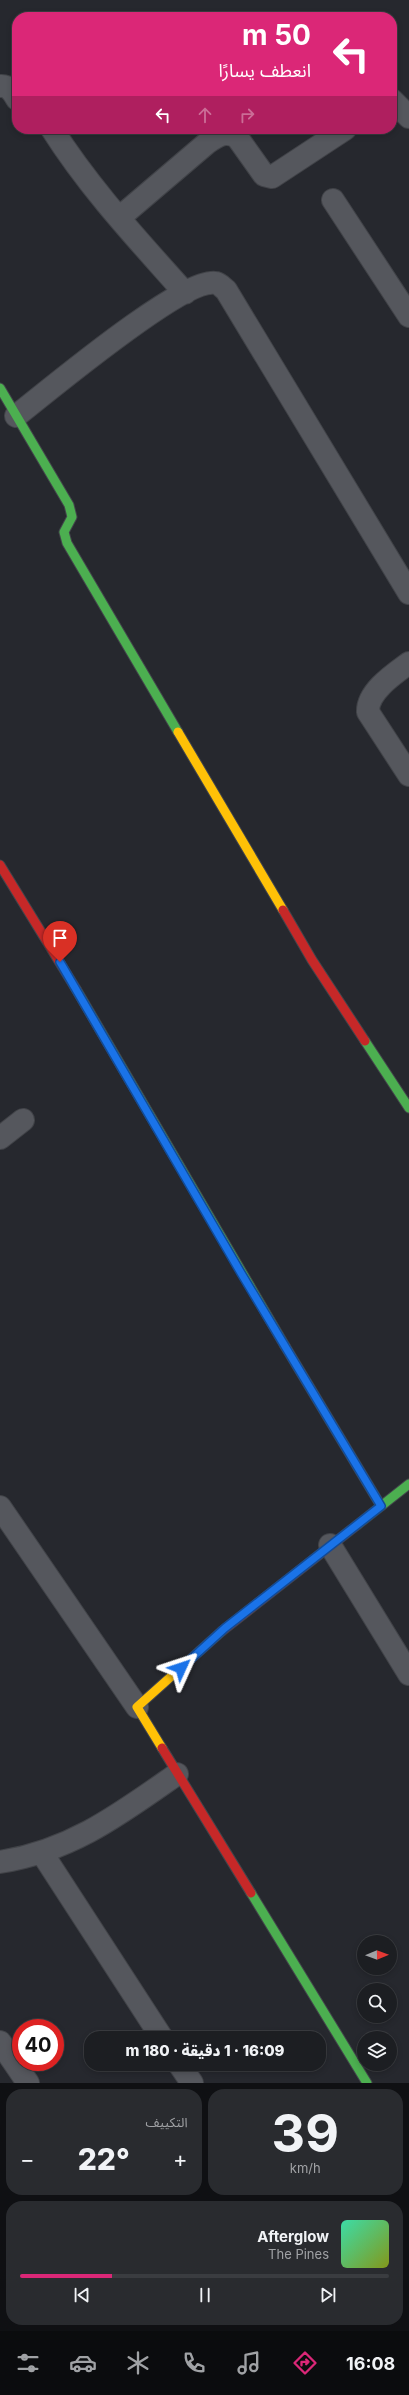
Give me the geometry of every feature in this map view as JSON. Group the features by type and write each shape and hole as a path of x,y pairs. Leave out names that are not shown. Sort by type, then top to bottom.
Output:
{"street":[{"path":"0,86 12,90"},
{"path":"397,103 409,117"},
{"path":"55,134 75,166 185,293"},
{"path":"119,218 216,137 225,134"},
{"path":"231,134 237,136 264,175 272,177 337,134"},
{"path":"333,200 409,316"},
{"path":"16,416 136,322 185,293 216,283 226,290 409,593"},
{"path":"0,388 69,505 72,517 64,532 67,543 312,960 409,1108"},
{"path":"409,663 375,693 367,705 368,712 409,776"},
{"path":"0,865 110,1044 237,1266 381,1506"},
{"path":"0,1138 23,1120"},
{"path":"137,1707 225,1628 409,1484"},
{"path":"0,1507 137,1707 367,2083"},
{"path":"330,1545 409,1674"},
{"path":"0,1862 27,1858 83,1836 112,1820 177,1774"},
{"path":"42,1853 157,2031"},
{"path":"0,2042 28,2083"},
{"path":"184,2071 192,2083"}],"traffic: fast":[{"path":"0,388 69,505 72,517 64,532 67,543 178,732"},
{"path":"76,989 285,1346"},
{"path":"365,1041 409,1108"},
{"path":"357,1525 409,1484"},
{"path":"251,1893 367,2083"}],"traffic: slow":[{"path":"178,732 283,910"},
{"path":"285,1346 381,1506"},
{"path":"162,1748 137,1707 222,1631"}],"traffic: jam":[{"path":"0,865 76,989"},
{"path":"283,910 312,960 365,1041"},
{"path":"222,1631 357,1525"},
{"path":"162,1748 251,1893"}],"route":[{"path":"60,962 110,1044 241,1273 381,1506 225,1628 181,1668"}]}
